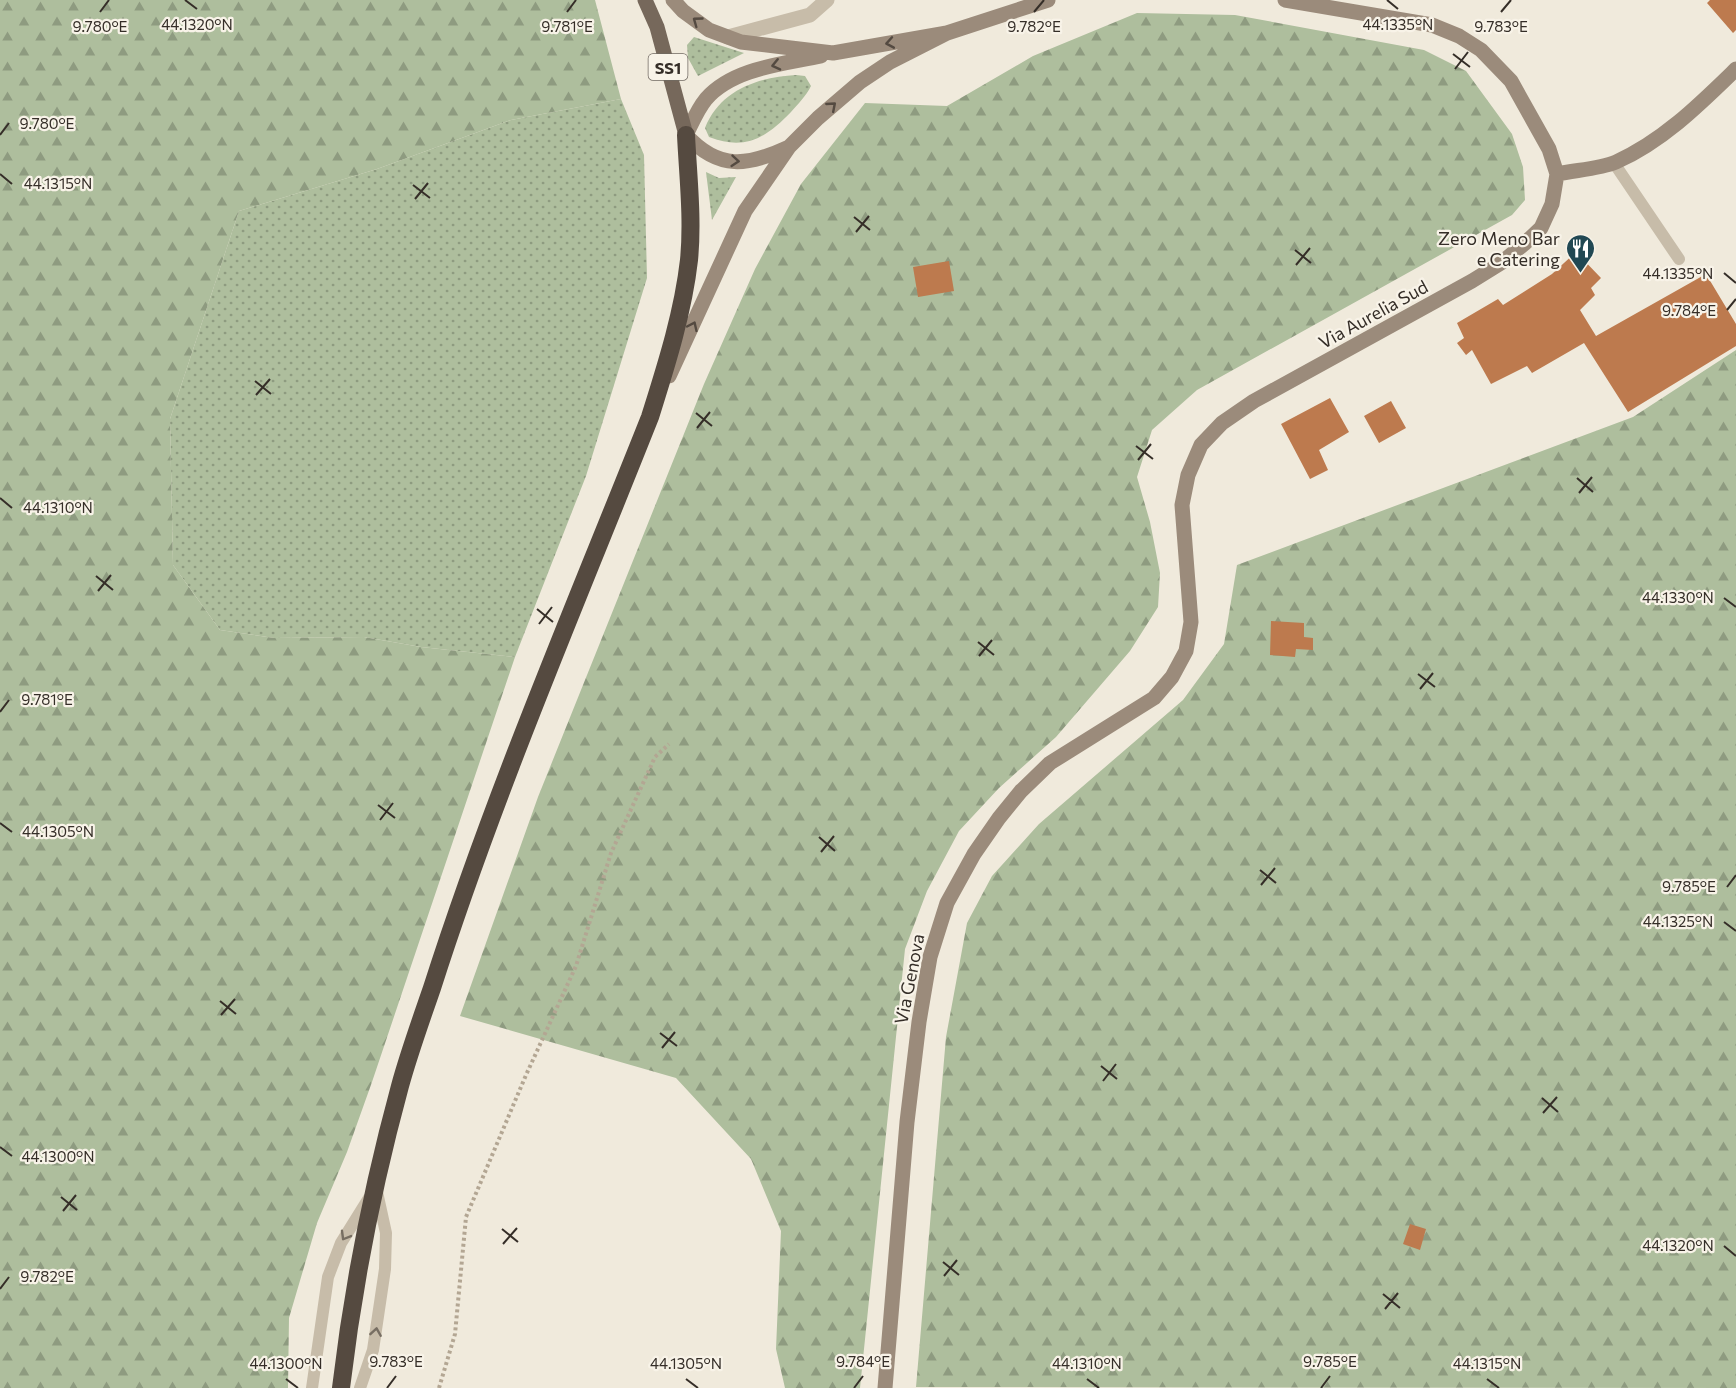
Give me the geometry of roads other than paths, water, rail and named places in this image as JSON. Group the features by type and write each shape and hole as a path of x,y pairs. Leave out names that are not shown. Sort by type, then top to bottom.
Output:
{"highway":[{"path":"341,1388 365,1232 400,1085 489,821 650,417 669,358 688,260 690,212 686,135"}],"main road":[{"name":"SS1","path":"645,0 659,36 686,135 699,149 712,157 735,162 755,161 789,147 818,118 860,82 890,62 947,33"},
{"name":"SS1","path":"673,0 683,11 709,30 741,42 833,53"},
{"name":"SS1","path":"686,135 695,115 707,98 747,73 833,53 947,33 1048,0"},
{"name":"Via Aurelia Sud","path":"1172,677 1186,651 1191,622 1182,505 1188,475 1202,445 1222,423 1254,401 1501,263 1541,228 1552,204 1557,174 1549,149 1511,81 1481,50 1459,36 1432,25 1285,0"},
{"path":"1557,174 1614,163 1662,135 1694,110 1736,69"},
{"path":"650,417 745,211 789,147"},
{"name":"Via Genova","path":"885,1388 907,1122 919,1022 930,957 947,903 974,854 1021,791 1050,763 1154,698 1172,677"}],"street":[{"path":"728,37 810,15 827,0"}],"lane":[{"path":"1614,163 1679,259"},
{"path":"312,1388 328,1277 341,1242 376,1186"},
{"path":"360,1388 373,1350 385,1269 386,1233 376,1186"}],"place":[{"name":"Zero Meno Bar e Catering","path":"1581,274"}]}
